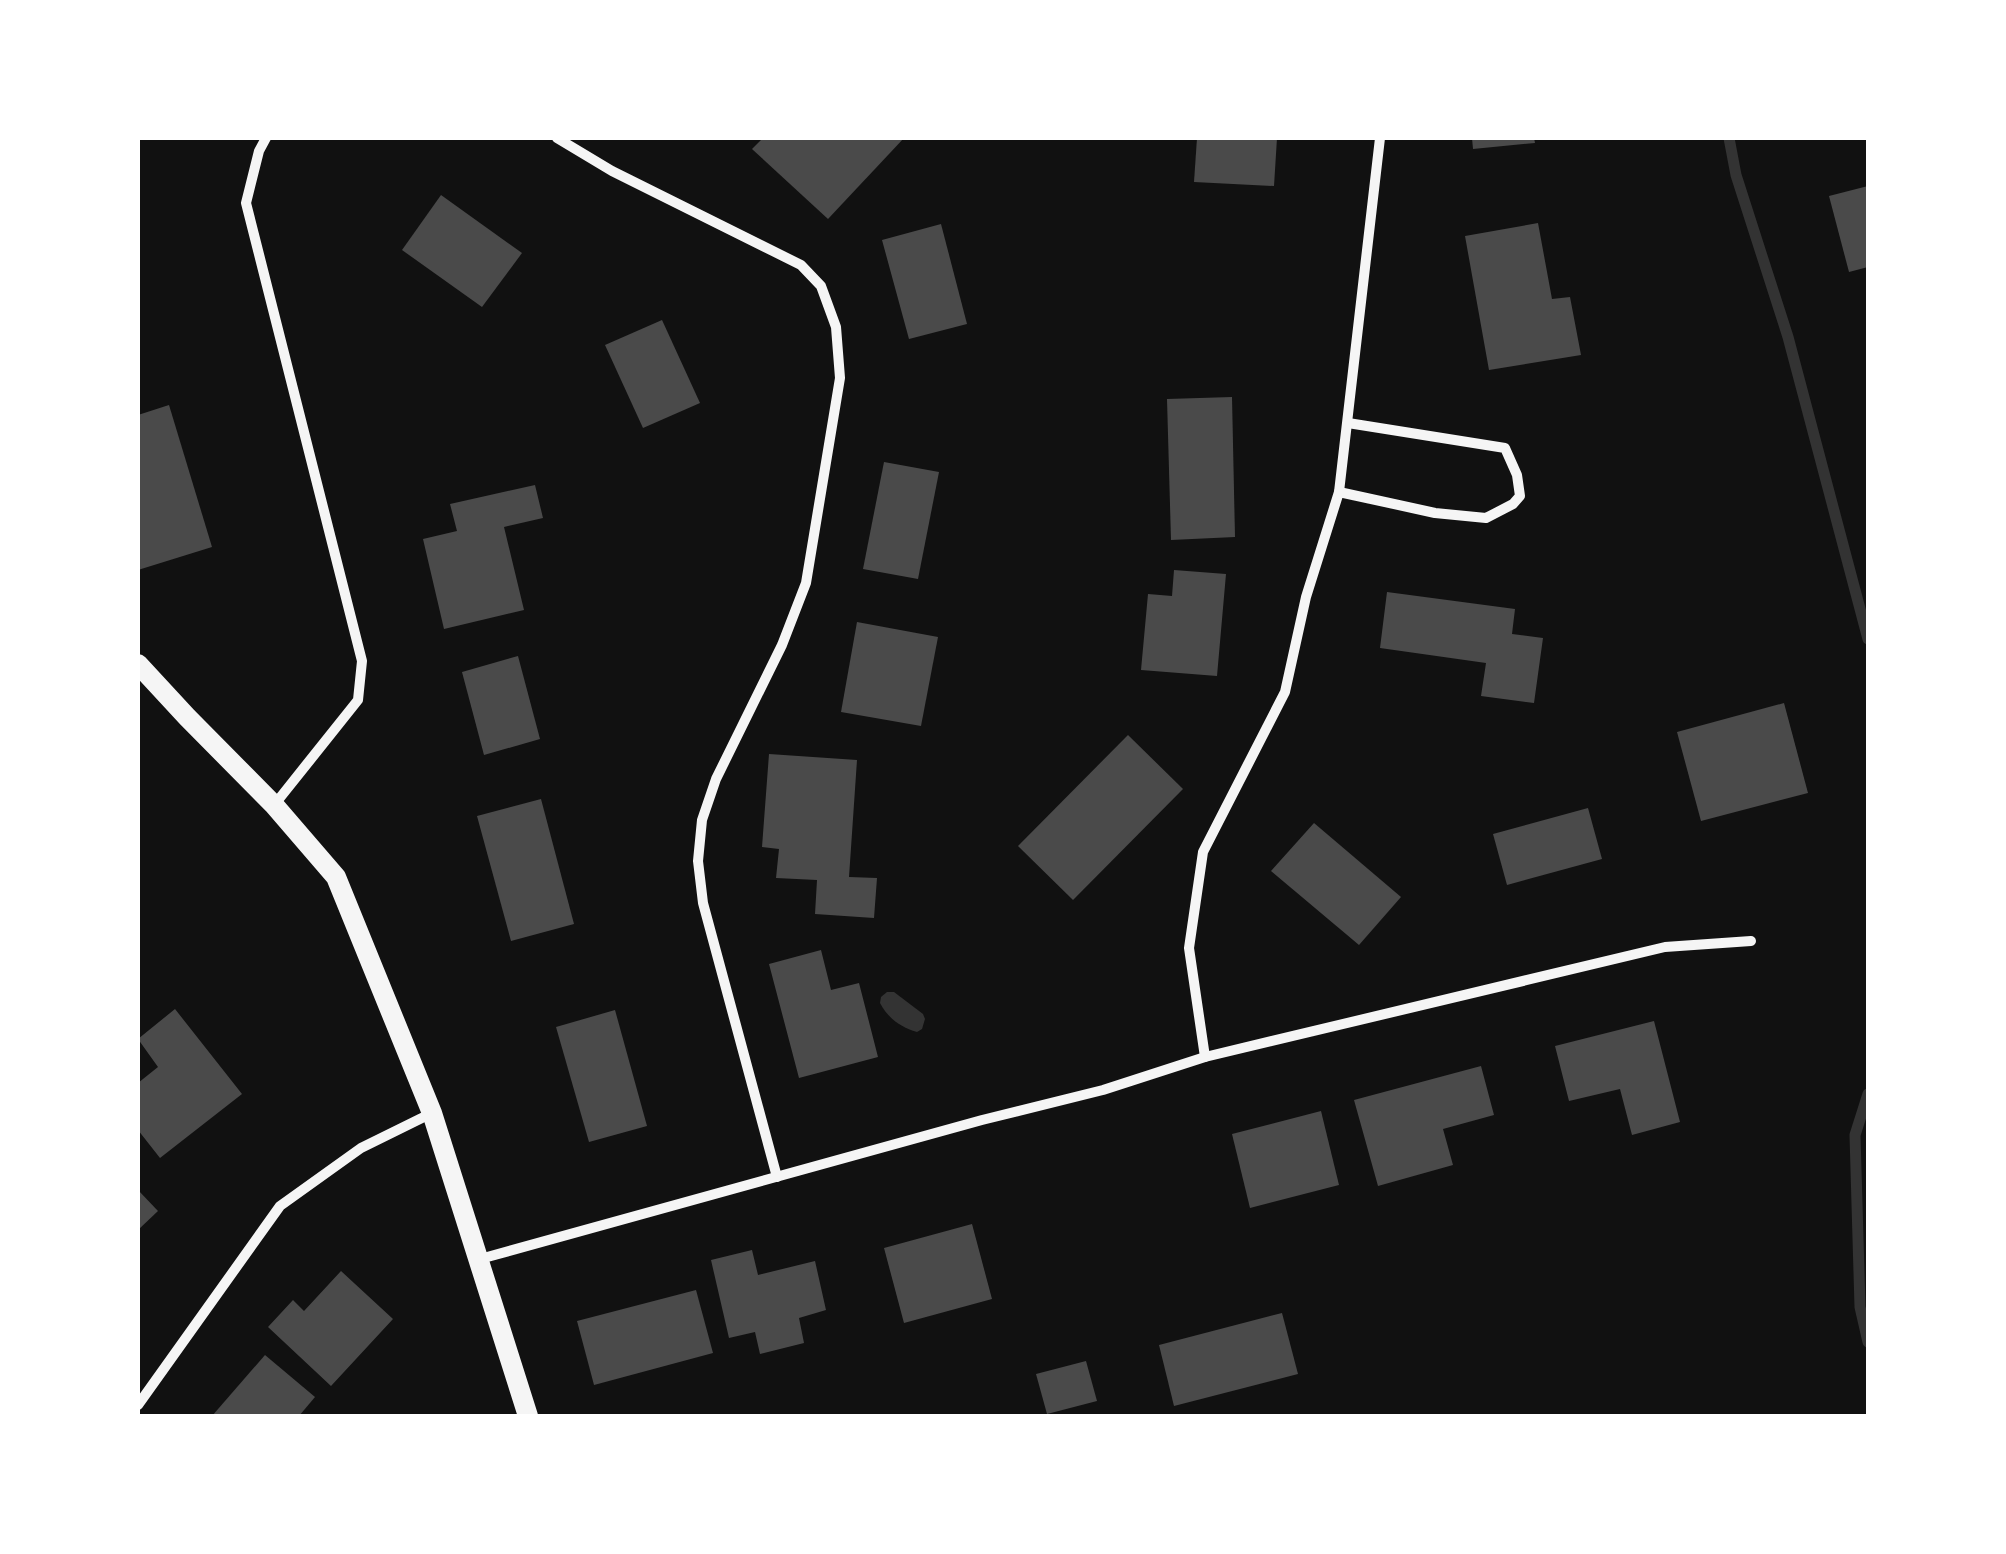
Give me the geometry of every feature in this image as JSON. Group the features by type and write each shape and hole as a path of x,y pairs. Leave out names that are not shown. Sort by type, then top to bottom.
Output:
{"main road":[{"path":"138,664 274,805 336,877 432,1113 528,1416"}],"street":[{"path":"266,138 246,203 362,662 358,700 274,805"},
{"path":"557,138 612,171 801,265 821,286 836,327 840,378 806,583 782,645 716,780 702,820 698,861 703,904 777,1177"},
{"path":"1206,1057 1189,948 1203,852 1284,692 1306,598 1339,492 1380,138"},
{"path":"1339,492 1435,513 1486,518 1520,496 1518,475 1504,448 1348,423"},
{"path":"480,1259 1103,1090 1206,1057 1665,946 1751,941"},
{"path":"138,1405 280,1206 361,1148 432,1113"}],"shaded area":[{"path":"887,992 894,992 923,1014 922,1029 911,1030 891,1017 880,1003"}],"building":[{"path":"763,138 904,138 828,219 752,149"},
{"path":"1197,138 1277,138 1274,186 1194,182"},
{"path":"1472,138 1534,138 1535,143 1473,149"},
{"path":"1868,186 1868,267 1849,272 1829,196"},
{"path":"441,195 522,253 482,307 402,250"},
{"path":"1538,223 1552,299 1570,297 1581,355 1489,370 1465,236"},
{"path":"941,224 967,324 909,339 882,240"},
{"path":"662,320 700,403 643,428 605,345"},
{"path":"1232,397 1235,537 1171,540 1167,399"},
{"path":"169,405 212,547 138,570 138,415"},
{"path":"884,462 939,472 918,579 863,569"},
{"path":"535,485 543,518 504,527 524,610 444,629 423,539 457,531 450,504"},
{"path":"1174,570 1226,574 1217,676 1141,670 1148,594 1172,596"},
{"path":"1387,592 1515,609 1512,634 1543,638 1534,703 1481,696 1486,663 1380,648"},
{"path":"857,622 938,637 921,726 841,712"},
{"path":"518,656 540,739 484,755 462,672"},
{"path":"1784,703 1808,793 1701,821 1677,732"},
{"path":"1128,735 1183,789 1073,900 1018,846"},
{"path":"769,754 857,760 849,877 877,878 874,918 815,914 817,880 776,878 779,849 762,847"},
{"path":"541,799 574,924 511,941 477,816"},
{"path":"1588,808 1602,859 1507,885 1493,834"},
{"path":"1314,823 1401,897 1359,945 1271,871"},
{"path":"821,950 831,990 859,983 878,1057 799,1078 769,964"},
{"path":"175,1009 242,1094 160,1158 138,1130 138,1083 158,1067 138,1039"},
{"path":"615,1010 647,1126 589,1142 556,1027"},
{"path":"1654,1021 1680,1122 1632,1135 1620,1089 1569,1101 1555,1046"},
{"path":"1481,1066 1494,1115 1443,1129 1453,1165 1378,1186 1354,1100"},
{"path":"1321,1111 1339,1185 1250,1208 1232,1134"},
{"path":"138,1190 158,1211 138,1230"},
{"path":"972,1224 992,1299 904,1323 884,1248"},
{"path":"752,1250 758,1275 815,1261 826,1310 799,1318 804,1343 760,1354 755,1332 729,1338 711,1260"},
{"path":"341,1271 393,1319 331,1386 268,1327 293,1300 304,1311"},
{"path":"696,1290 713,1353 594,1385 577,1321"},
{"path":"1282,1313 1298,1374 1174,1406 1159,1345"},
{"path":"265,1355 315,1397 299,1416 212,1416"},
{"path":"1086,1361 1097,1401 1047,1414 1036,1374"}],"waterway":[{"path":"1729,138 1736,175 1788,337 1868,639"},
{"path":"1868,1094 1855,1135 1860,1307 1868,1342"}]}
